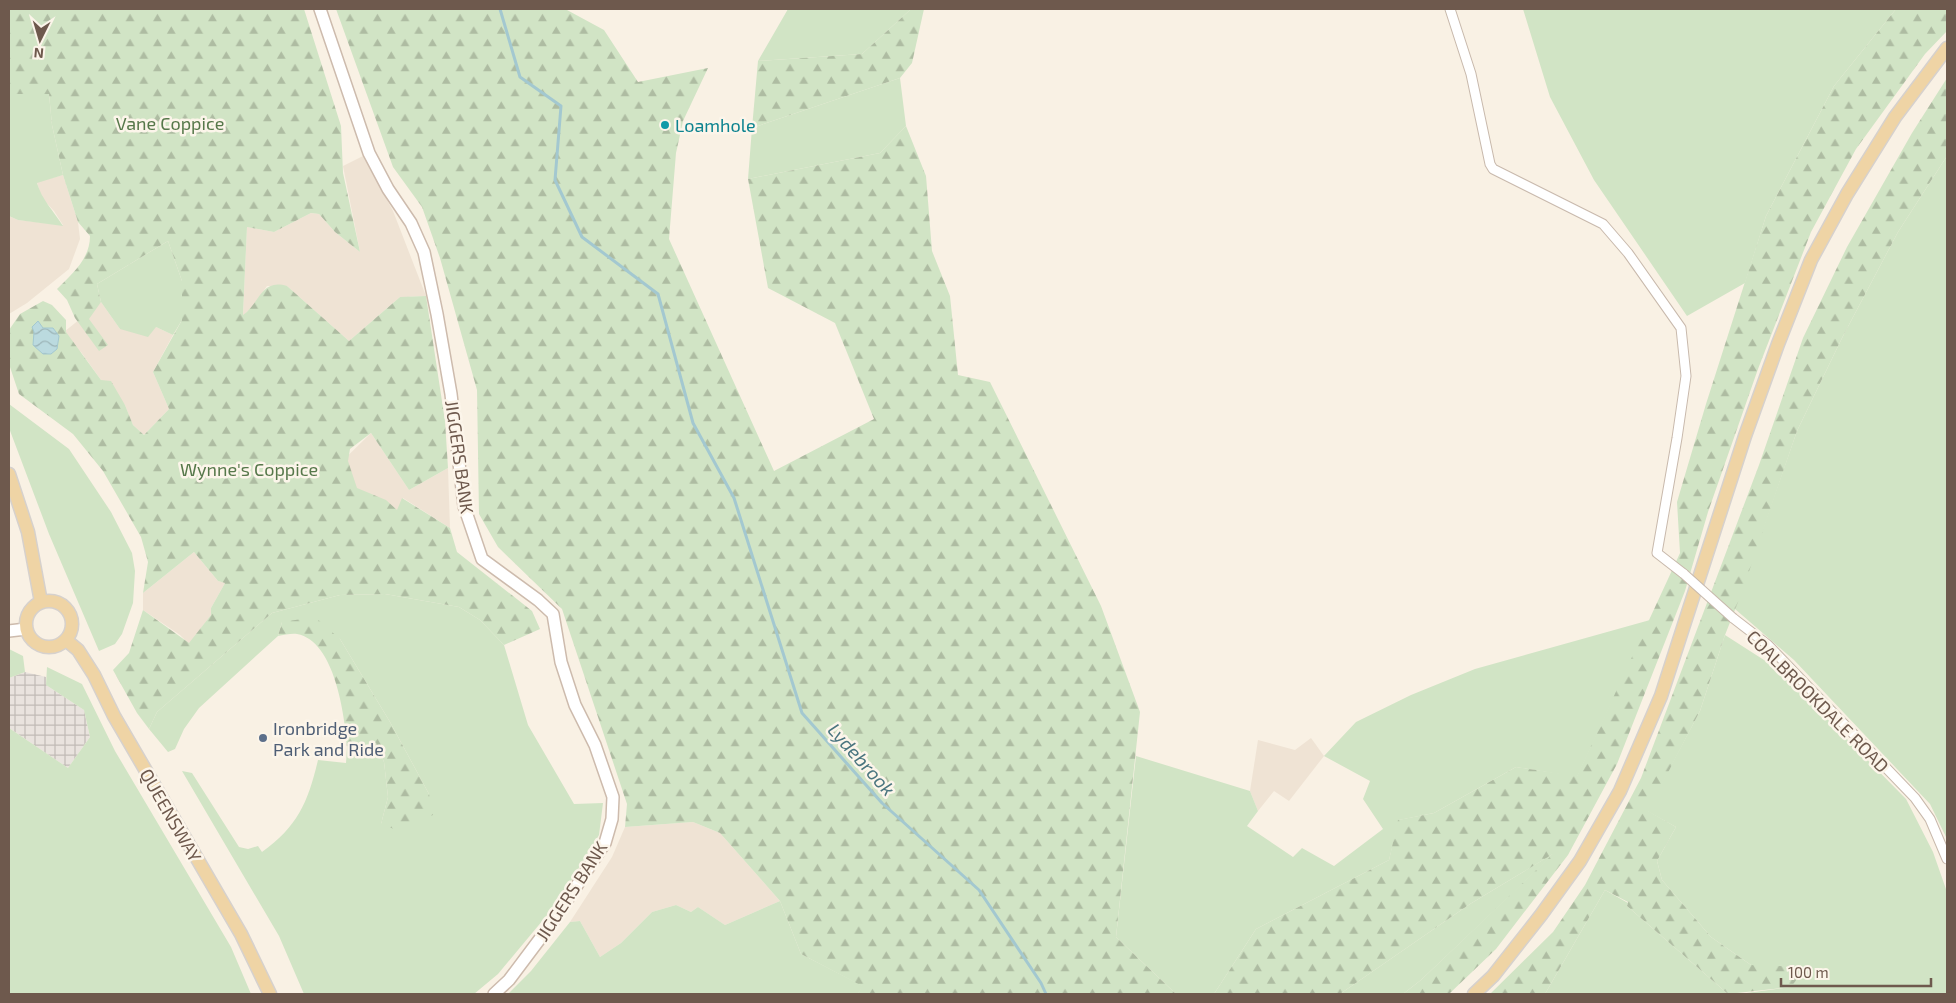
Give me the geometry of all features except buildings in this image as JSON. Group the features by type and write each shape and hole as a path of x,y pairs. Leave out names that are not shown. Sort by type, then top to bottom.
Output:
{"main road":[{"path":"1474,994 1494,976 1580,861 1620,791 1661,696 1745,436 1811,260 1847,194 1895,117 1947,48"},
{"path":"9,474 28,532 41,602"},
{"path":"41,602 56,602 68,611 72,626 66,640 55,647 42,647 31,640 26,629 27,616 35,605 41,602"},
{"name":"QUEENSWAY","path":"66,640 78,650 94,675 114,716 241,934 270,994"}],"street":[{"name":"JIGGERS BANK","path":"320,9 369,154 388,189 411,223 424,252 451,394 464,506 482,559 538,600 553,614 561,662 575,705 595,745 613,797 612,820 605,843 554,920 509,980 494,994"},
{"name":"COALBROOKDALE ROAD","path":"1450,9 1471,74 1490,164 1493,169 1604,224 1628,253 1681,328 1686,376 1678,438 1657,553 1684,574 1733,618 1768,645 1915,798 1930,819 1947,859"},
{"path":"9,630 26,629"}],"shaded area":[{"path":"363,156 393,211 426,296 400,297 349,341 287,286 267,286 243,316 247,227 274,232 311,213 319,214 335,232 360,252 343,166"},
{"path":"63,175 78,222 80,239 69,269 27,303 9,314 9,216 18,220 63,225 54,211 41,197 37,182"},
{"path":"101,302 120,329 156,327 173,335 153,372 169,409 144,435 133,425 125,405 101,380 81,352 59,336"},
{"path":"371,433 409,490 448,468 450,528 403,498 396,518 321,482"},
{"path":"194,552 218,581 225,583 211,608 211,615 189,644 180,635 143,610 143,593"},
{"path":"25,672 46,677 46,685 84,710 90,737 68,768 9,728 9,678"},
{"path":"1311,738 1324,756 1289,801 1274,791 1258,811 1250,791 1258,740 1295,750"},
{"path":"693,822 720,833 780,901 725,925 698,907 691,912 676,905 652,912 621,943 600,957 580,921 570,922 612,857 625,827"}],"green space":[{"name":"Wynne's Coppice","path":"9,9 304,9 341,126 343,173 360,252 335,232 319,214 311,213 274,232 247,227 243,315 266,288 278,284 287,286 349,341 400,297 426,296 445,421 448,468 409,490 371,433 350,449 348,461 357,488 386,500 397,510 402,498 450,528 457,552 532,611 540,629 504,645 480,620 459,607 385,594 340,595 272,613 157,712 149,729 137,713 113,670 129,653 143,610 189,643 211,615 211,608 225,583 218,581 194,552 143,593 148,562 141,537 103,471 73,434 19,394 9,364 9,330 20,314 43,301 52,305 66,320 66,332 101,380 111,381 125,405 133,425 144,435 169,409 153,372 182,320 182,281 168,241 97,284 101,302 89,319 108,345 99,351 75,318 67,300 57,289 84,259 90,236 78,222 63,175 52,125 49,94 9,94"},
{"path":"336,9 567,10 604,30 638,82 708,68 683,121 676,153 669,239 774,471 874,419 835,323 768,288 748,179 880,153 906,126 926,176 932,251 950,296 958,375 990,382 1101,606 1140,712 1116,937 1176,994 858,994 862,986 801,954 780,901 720,833 693,822 625,827 627,804 562,609 498,547 479,514 477,390 440,258 422,207 393,167"},
{"path":"788,9 911,9 862,54 758,61"},
{"path":"911,9 924,9 912,63 900,78 752,128 758,61 862,54"},
{"path":"1523,9 1896,9 1834,86 1766,216 1745,283 1687,316 1594,180 1550,97"},
{"path":"1896,9 1947,9 1947,31 1925,54 1856,149 1811,232 1758,369 1708,512 1685,591 1617,764 1568,855 1496,949 1449,994 1403,994 1421,980 1553,854 1470,904 1340,994 1214,994 1256,929 1389,860 1398,820 1434,813 1516,767 1577,776 1680,553 1677,502 1766,216 1834,86"},
{"path":"900,78 906,126 880,153 748,179 752,128"},
{"path":"1947,78 1947,156 1898,232 1842,338 1797,431 1700,711 1648,811 1676,827 1657,861 1662,880 1711,937 1751,965 1806,967 1791,987 1728,994 1627,906 1628,902 1605,890 1545,994 1490,994 1553,932 1585,885 1641,778 1759,465 1803,338 1847,247 1912,133"},
{"path":"9,94 49,94 52,125 63,175 37,183 45,200 63,226 18,220 9,216"},
{"path":"1947,156 1947,839 1930,804 1794,660 1735,609 1797,431 1842,338 1898,232"},
{"path":"168,241 182,281 182,320 173,335 156,327 148,337 120,329 101,302 97,284"},
{"path":"9,404 69,449 111,512 132,553 135,571 133,603 122,634 115,644 99,651 49,534 9,428"},
{"path":"385,594 459,607 480,620 504,645 528,725 574,804 603,803 599,835 558,902 498,974 474,994 304,994 279,936 182,771 192,773 239,847 248,849 258,846 262,852 285,833 300,812 310,788 318,760 346,763 347,747 376,743 384,762 388,797 381,824 429,794 390,722 340,639 282,622 278,636 199,708 184,729 175,749 168,752 149,729 157,712 272,613 340,595"},
{"path":"315,617 340,639 390,722 429,794 433,815 394,829 381,824 388,797 384,762 376,743 347,747 344,717 336,681 321,650 310,640 297,634 278,636 282,622"},
{"path":"1650,620 1577,777 1516,767 1434,813 1399,820 1389,860 1256,929 1214,994 1176,994 1116,937 1136,756 1250,791 1258,811 1247,826 1293,857 1302,848 1334,866 1383,829 1363,799 1370,781 1324,756 1356,722 1411,695 1475,669"},
{"path":"1725,635 1778,669 1906,799 1933,852 1947,892 1947,994 1739,994 1791,987 1751,965 1711,937 1662,880 1657,861 1676,827 1647,811 1700,711"},
{"path":"9,649 23,656 25,672 9,678"},
{"path":"47,667 82,684 115,751 231,947 251,994 9,994 9,728 68,768 90,737 84,710 46,685"},
{"path":"1556,852 1421,980 1403,994 1340,994 1470,904"},
{"path":"1605,890 1628,903 1627,906 1728,994 1545,994"},
{"path":"780,901 801,954 863,986 858,994 508,994 531,971 570,922 580,921 600,957 621,943 652,912 676,905 691,912 698,907 725,925"}],"water":[{"path":"38,321 43,328 53,328 59,336 57,349 51,354 43,354 33,345 34,332 32,327"}],"waterway":[{"name":"Lydebrook","path":"500,9 520,77 561,106 555,180 582,237 658,294 693,423 734,498 802,713 882,803 979,890 1041,983 1046,994"}],"place":[{"name":"Loamhole","path":"665,125"},
{"name":"Ironbridge Park and Ride","path":"263,738"}],"park label":[{"name":"Vane Coppice","path":"170,123"}]}
